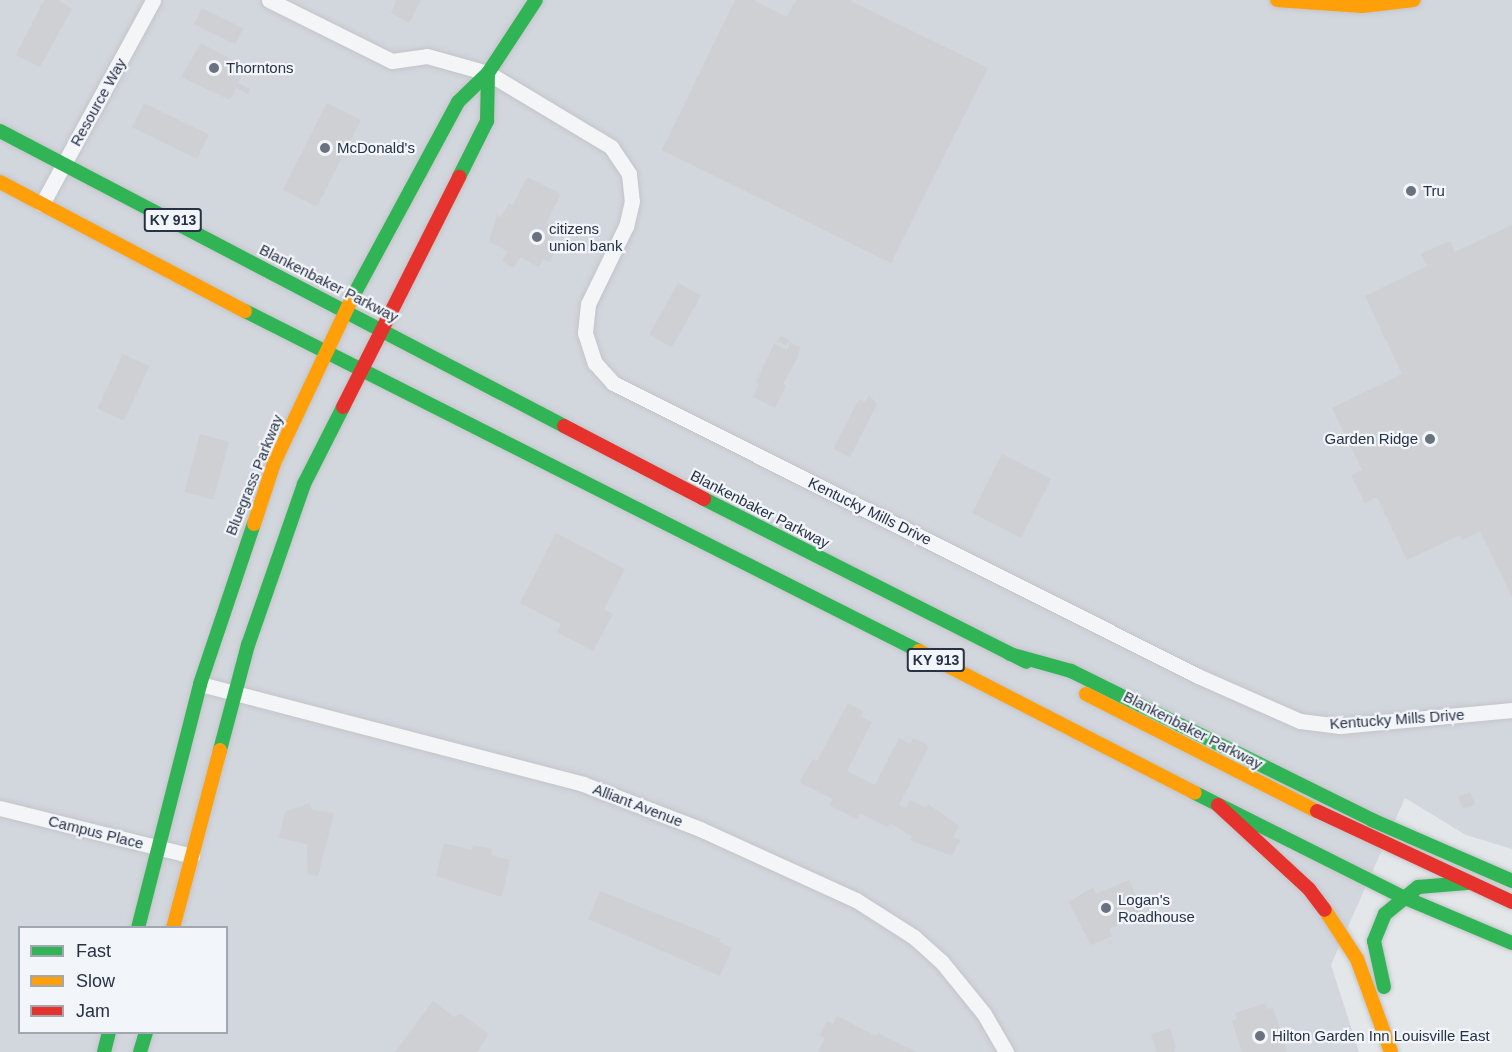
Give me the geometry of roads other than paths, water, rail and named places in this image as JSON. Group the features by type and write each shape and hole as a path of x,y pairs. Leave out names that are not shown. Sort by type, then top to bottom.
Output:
{"main road":[{"name":"Bluegrass Parkway","path":"138,926 200,684 274,463 345,311 458,102 488,73 536,0"},
{"path":"1277,0 1362,6 1414,0"},
{"path":"173,926 235,694 304,484 363,371 487,121 488,73"},
{"name":"Blankenbaker Parkway","path":"0,130 758,527 1405,855 1512,902"},
{"name":"KY 913","path":"0,182 363,371 737,557 1218,805 1403,897 1512,943"},
{"path":"1010,654 1071,671 1372,820 1512,881"},
{"path":"1218,805 1309,889 1336,926 1357,959 1391,1052"},
{"path":"1401,1052 1374,941 1385,914 1418,886 1467,883"},
{"path":"104,1052 108,1034"},
{"path":"141,1052 146,1034"}],"street":[{"name":"Resource Way","path":"42,204 62,163 88,125 153,0"},
{"path":"275,1 392,61 427,56 488,73"},
{"name":"Kentucky Mills Drive","path":"488,73 601,139 620,157 629,174 632,201 626,226 593,292 585,319 588,344 595,363 613,383 1198,676 1300,722 1340,726 1512,710"},
{"name":"Alliant Avenue","path":"200,684 583,784 700,829 856,900 914,937 940,961 984,1014 1006,1052"},
{"name":"Campus Place","path":"0,808 192,856"}],"place":[{"name":"Thorntons","path":"214,68"},
{"name":"McDonald's","path":"325,148"},
{"name":"Tru","path":"1411,191"},
{"name":"citizens union bank","path":"537,237"},
{"name":"Garden Ridge","path":"1430,439"},
{"name":"Logan's Roadhouse","path":"1106,908"},
{"name":"Hilton Garden Inn Louisville East","path":"1260,1036"}]}
